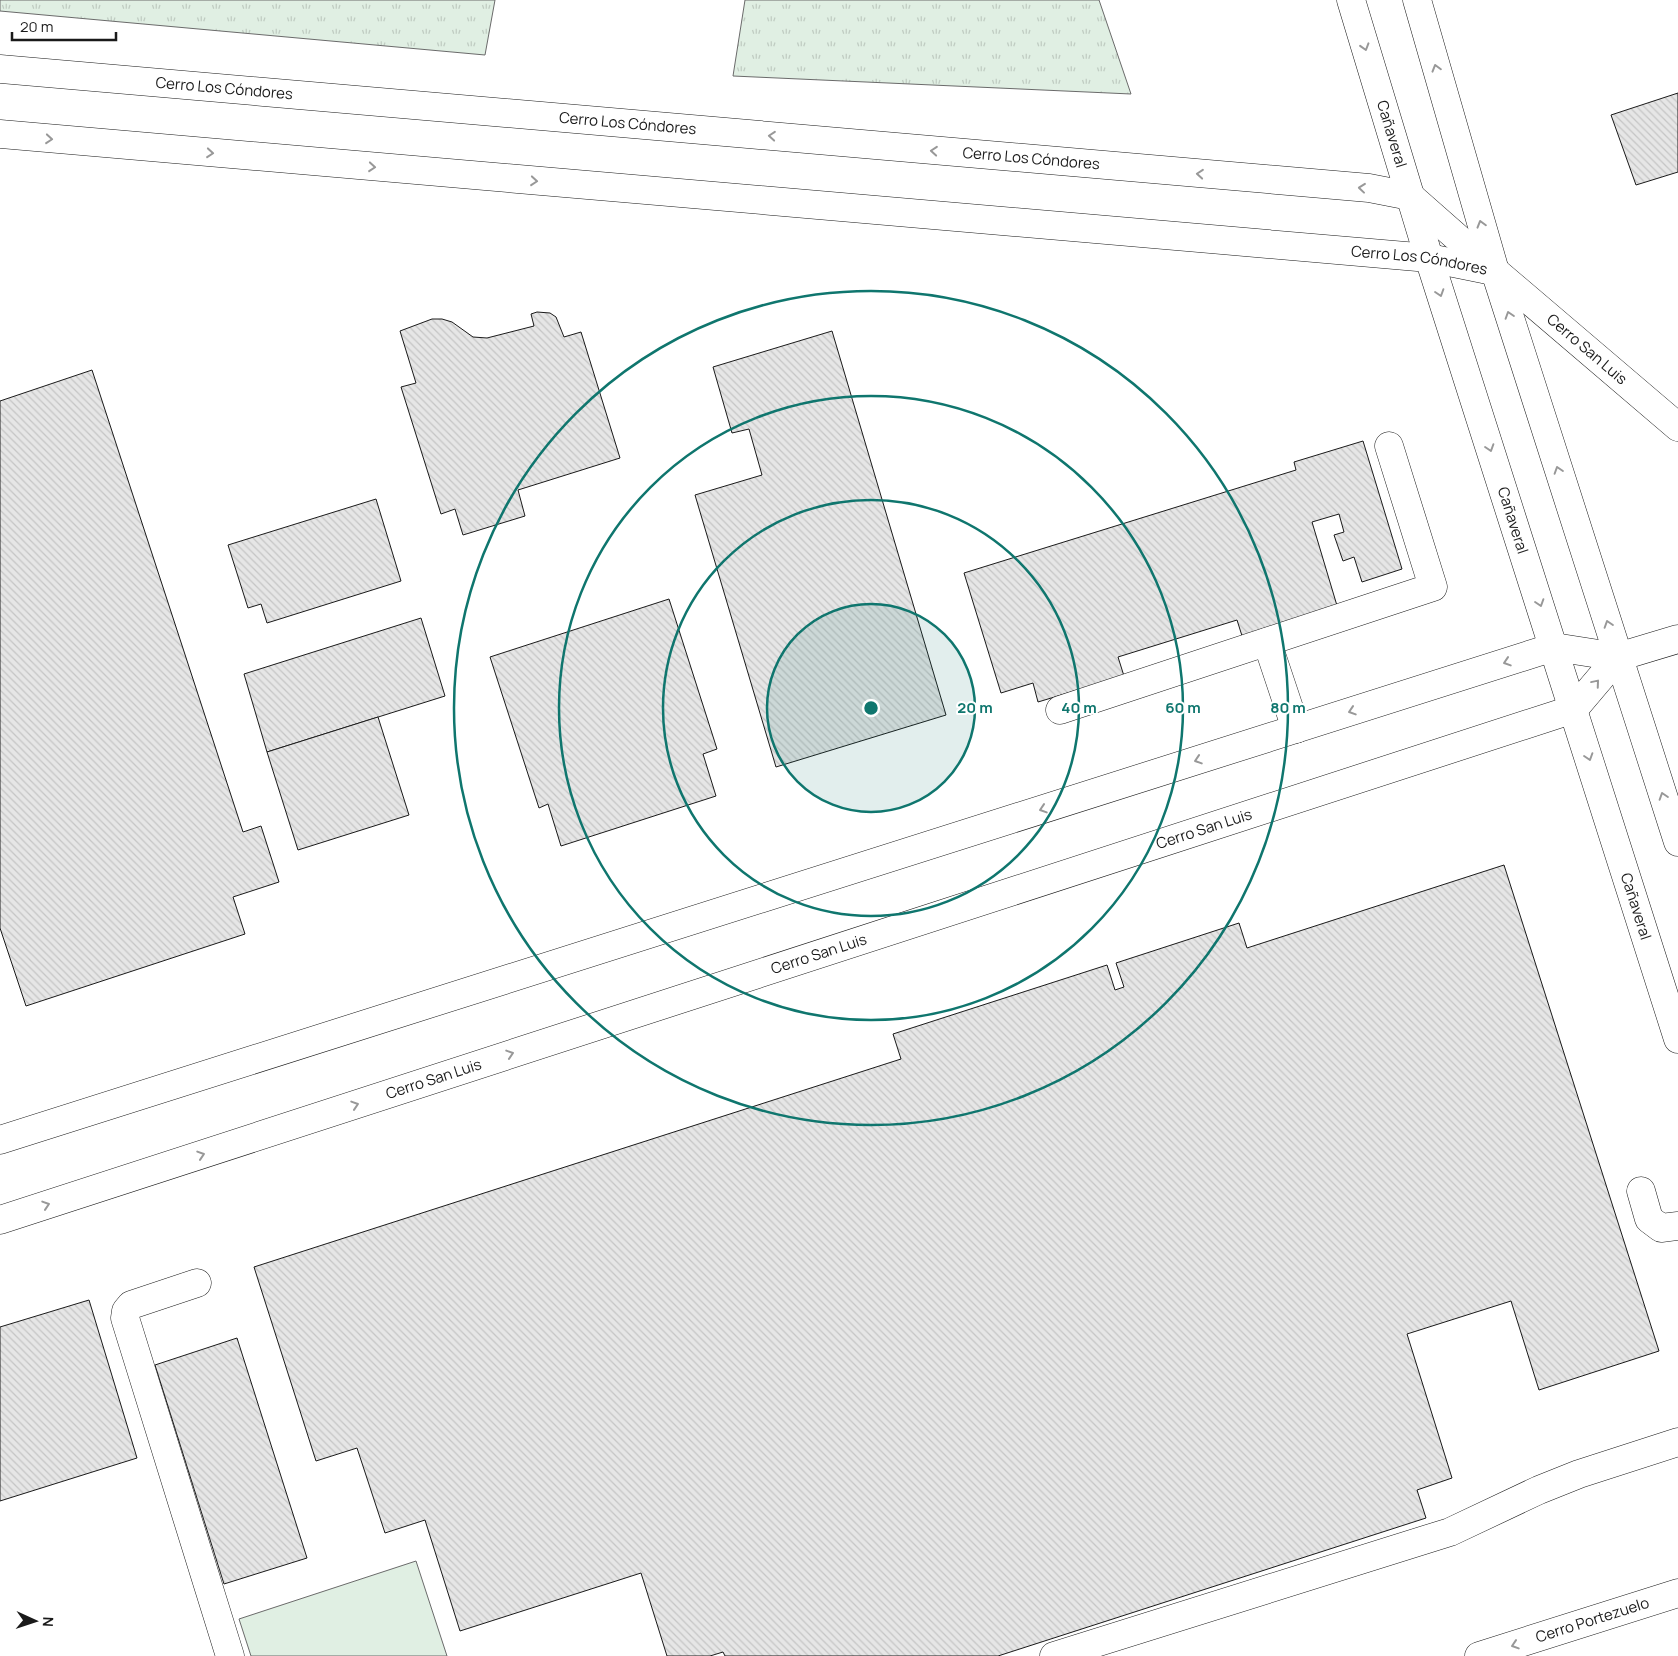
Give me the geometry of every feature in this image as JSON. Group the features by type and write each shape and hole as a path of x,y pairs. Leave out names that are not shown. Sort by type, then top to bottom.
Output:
{"street":[{"name":"Cañaveral","path":"1350,0 1429,258 1678,1039"},
{"path":"1417,0 1495,271 1678,842"},
{"name":"Cerro Los Cóndores","path":"0,69 1368,188 1410,196 1495,271"},
{"name":"Cerro Los Cóndores","path":"0,134 1429,258 1495,271"},
{"name":"Cerro San Luis","path":"1495,271 1678,427"},
{"path":"1060,710 1433,588 1389,446"},
{"path":"0,1140 1554,647 1618,657 1678,639"},
{"path":"1267,642 1296,729"},
{"path":"1574,709 1618,657"},
{"name":"Cerro San Luis","path":"0,1220 1574,709"},
{"path":"1641,1191 1649,1219 1661,1228 1678,1226"},
{"path":"197,1283 131,1305 126,1311 125,1318 230,1656"},
{"path":"1054,1656 1450,1532 1539,1490 1579,1474 1678,1442"},
{"name":"Cerro Portezuelo","path":"1479,1656 1678,1593"}],"green space":[{"path":"0,0 495,0 485,55 0,11"},
{"path":"745,0 1099,0 1131,94 733,76"},
{"path":"416,1561 447,1656 251,1656 239,1619"}],"building":[{"path":"1678,93 1678,172 1636,185 1611,115"},
{"path":"537,312 550,313 556,317 564,337 581,332 620,458 518,490 525,516 463,535 455,509 441,514 401,387 416,383 400,331 432,319 442,319 452,322 473,337 487,338 534,326 531,314"},
{"path":"832,331 946,715 776,767 695,495 762,475 749,429 732,433 713,367"},
{"path":"92,370 243,832 261,826 279,882 233,897 245,934 26,1006 0,928 0,401"},
{"path":"1363,441 1402,569 1362,582 1354,557 1343,561 1334,535 1344,532 1339,514 1312,522 1338,609 1243,639 1237,620 1118,657 1124,676 1038,702 1033,683 1001,693 964,573 1296,470 1294,462"},
{"path":"376,499 401,581 267,623 261,604 248,608 228,545"},
{"path":"669,599 717,749 703,754 716,796 561,846 548,804 539,808 490,657"},
{"path":"421,618 445,696 267,752 244,674"},
{"path":"378,717 409,815 298,850 267,752"},
{"path":"1504,865 1659,1351 1539,1390 1511,1301 1407,1334 1452,1478 1417,1490 1426,1518 998,1656 725,1656 723,1652 710,1656 667,1656 641,1573 460,1631 425,1520 385,1533 357,1448 316,1461 254,1267 901,1059 893,1034 1107,965 1115,990 1124,987 1116,963 1239,923 1247,948"},
{"path":"89,1300 137,1458 0,1501 0,1327"},
{"path":"237,1338 307,1558 224,1584 155,1365"}]}
